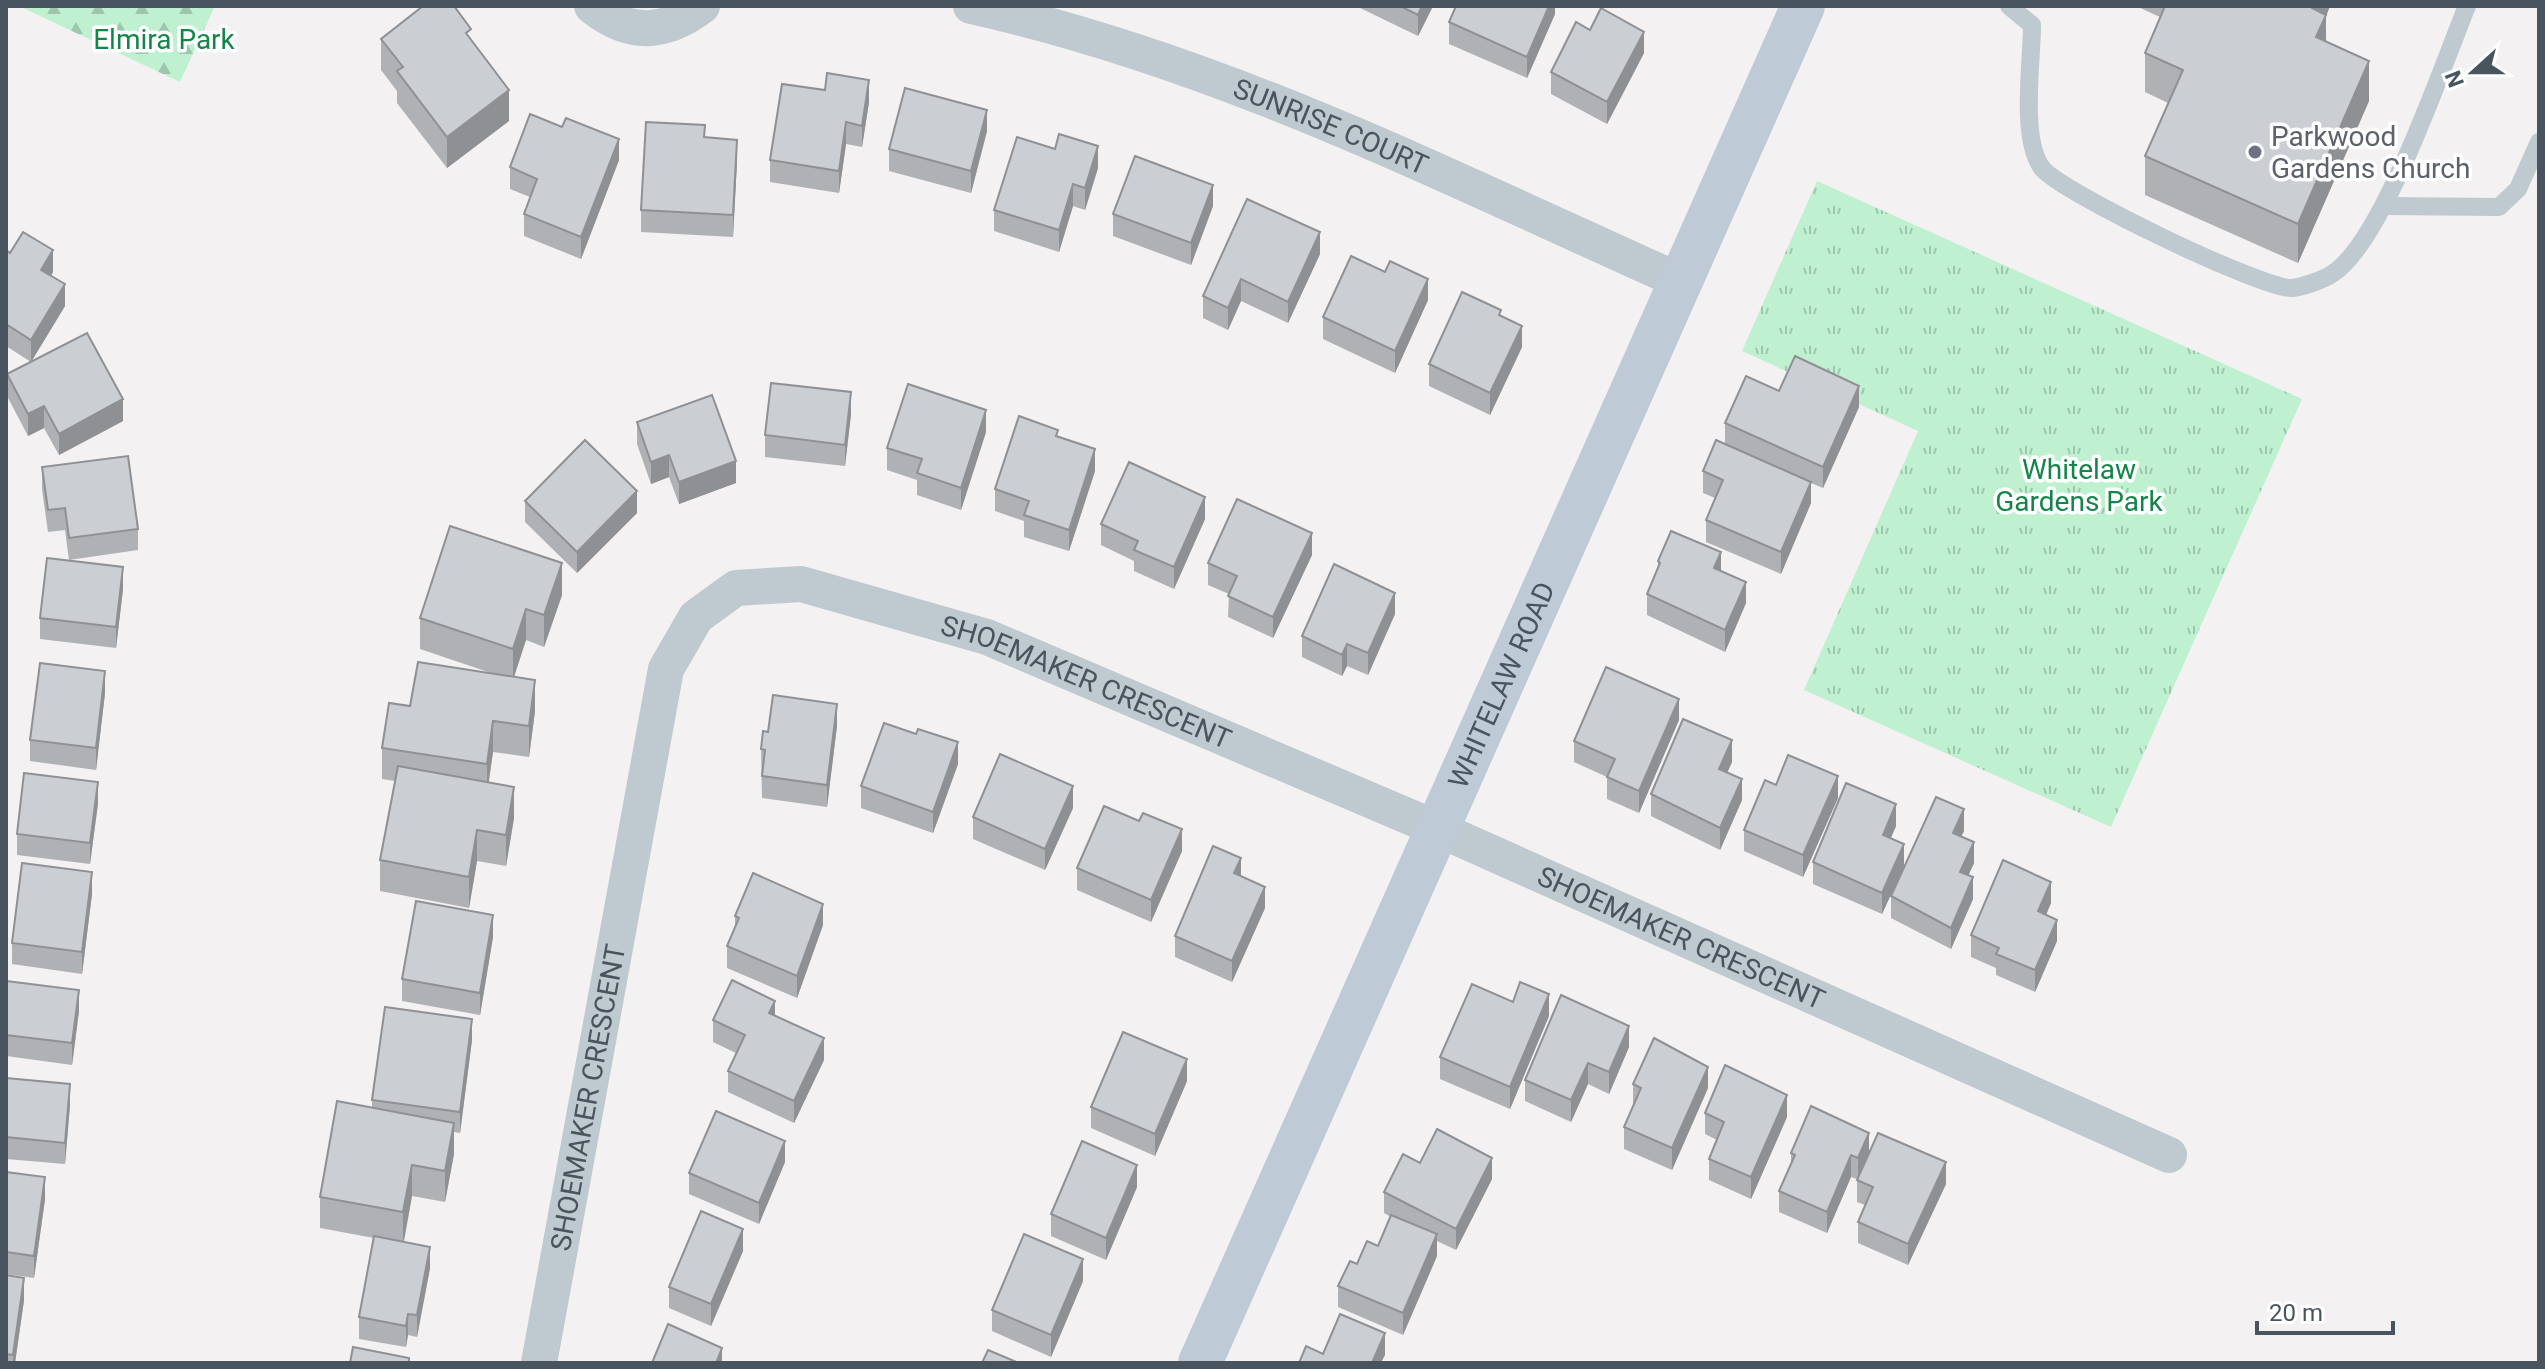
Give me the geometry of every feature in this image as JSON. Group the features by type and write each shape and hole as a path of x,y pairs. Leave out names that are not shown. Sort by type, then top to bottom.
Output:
{"street":[{"path":"592,6 611,21 637,28 672,25 702,6"},
{"name":"SUNRISE COURT","path":"971,6 1057,25 1242,87 1680,281"},
{"name":"WHITELAW ROAD","path":"1200,1363 1803,6"},
{"name":"SHOEMAKER CRESCENT","path":"539,1363 666,669 696,617 736,588 801,584 987,637 1438,829 2169,1155"}],"lane":[{"path":"2009,6 2032,25 2030,138 2042,168 2068,190 2230,269 2290,288 2331,275 2352,256 2384,206 2467,6"},
{"path":"2384,206 2499,207 2518,189 2539,142"}],"green space":[{"name":"Elmira Park","path":"19,6 215,6 180,82"},
{"name":"Whitelaw Gardens Park","path":"1817,181 2302,399 2111,827 1804,690 1918,431 1742,351"}],"building":[{"path":"423,6 454,6 471,29 466,33 509,90 447,137 397,71 403,67 381,39"},
{"path":"1400,6 1422,6 1418,15"},
{"path":"1456,6 1549,6 1527,57 1449,22"},
{"name":"Parkwood Gardens Church","path":"2165,6 2313,6 2326,15 2316,37 2369,61 2298,224 2145,156 2183,70 2145,53"},
{"path":"1601,8 1644,32 1607,102 1551,72 1576,22 1590,30"},
{"path":"827,73 869,80 862,126 846,122 839,171 770,160 782,84 825,90"},
{"path":"905,88 987,110 971,171 889,149"},
{"path":"530,114 562,127 566,118 619,139 581,237 524,214 537,179 510,167"},
{"path":"646,122 705,125 704,137 737,140 733,215 641,210"},
{"path":"1059,134 1098,146 1085,188 1073,184 1059,230 994,210 1017,137 1055,149"},
{"path":"1135,156 1213,185 1191,243 1113,214"},
{"path":"1247,199 1320,232 1288,302 1241,279 1228,308 1203,296"},
{"path":"23,232 53,250 41,270 65,284 31,340 6,324 6,250 10,253"},
{"path":"1351,256 1385,272 1390,261 1428,279 1395,351 1323,317"},
{"path":"1462,292 1501,310 1499,315 1522,326 1490,393 1429,364"},
{"path":"87,333 123,399 59,434 44,406 28,414 7,374"},
{"path":"1795,356 1859,386 1823,467 1725,423 1746,376 1779,391"},
{"path":"771,383 851,392 845,445 765,435"},
{"path":"908,384 986,410 961,488 917,473 922,459 887,448"},
{"path":"712,395 736,461 679,482 669,455 651,462 637,422"},
{"path":"1019,416 1058,430 1056,436 1095,449 1069,530 1024,515 1029,501 995,489"},
{"path":"585,440 637,491 577,552 525,501"},
{"path":"1716,440 1811,482 1781,552 1706,520 1723,480 1703,471"},
{"path":"128,456 138,529 69,538 65,508 48,510 42,467"},
{"path":"1129,462 1205,497 1174,567 1134,550 1138,541 1101,524"},
{"path":"1237,499 1312,533 1273,617 1228,596 1237,576 1208,563"},
{"path":"450,526 562,563 544,615 526,609 513,649 420,618"},
{"path":"1671,531 1721,552 1714,568 1746,582 1725,630 1647,594"},
{"path":"47,558 123,567 116,627 40,618"},
{"path":"1334,564 1395,593 1368,653 1347,644 1342,655 1302,636"},
{"path":"418,662 535,680 529,726 493,721 487,764 382,748 389,703 410,706"},
{"path":"40,663 105,671 96,748 30,740"},
{"path":"1606,667 1679,699 1639,791 1607,777 1615,759 1574,741"},
{"path":"773,695 837,704 827,785 762,776 765,750 761,749 763,731 768,732"},
{"path":"1683,719 1732,740 1719,769 1742,779 1720,828 1651,794"},
{"path":"884,723 916,734 918,729 958,742 933,812 861,786"},
{"path":"1000,754 1073,786 1045,849 973,817"},
{"path":"1788,755 1838,776 1803,855 1744,830 1765,780 1776,785"},
{"path":"398,766 514,787 506,835 477,830 469,877 380,860"},
{"path":"24,773 98,782 90,843 17,834"},
{"path":"1846,783 1896,804 1883,835 1904,844 1882,893 1813,862"},
{"path":"1936,797 1964,809 1953,833 1974,842 1960,872 1973,877 1951,928 1891,896"},
{"path":"1104,806 1139,821 1143,813 1182,829 1151,900 1077,868"},
{"path":"1213,846 1241,858 1234,873 1265,887 1232,961 1175,936"},
{"path":"2003,860 2051,882 2038,911 2057,920 2035,970 1996,954 1999,948 1971,935"},
{"path":"22,863 92,872 82,952 12,943"},
{"path":"753,873 823,904 797,976 727,946 739,918 735,916"},
{"path":"416,901 493,915 480,993 402,979"},
{"path":"732,980 775,1001 769,1013 824,1038 794,1101 728,1071 745,1035 713,1020"},
{"path":"6,981 79,990 72,1043 6,1035"},
{"path":"1520,982 1549,994 1510,1087 1440,1057 1472,984 1513,1002"},
{"path":"1561,995 1629,1026 1609,1072 1588,1063 1571,1100 1525,1080"},
{"path":"385,1007 472,1019 460,1112 372,1100"},
{"path":"1123,1032 1187,1059 1155,1134 1091,1107"},
{"path":"1654,1038 1708,1067 1672,1148 1624,1127 1641,1088 1633,1084"},
{"path":"1725,1065 1787,1095 1751,1177 1709,1159 1724,1122 1705,1113"},
{"path":"6,1078 70,1084 65,1143 6,1137"},
{"path":"337,1101 454,1123 445,1171 412,1165 403,1212 320,1197"},
{"path":"1811,1106 1869,1133 1858,1158 1851,1155 1827,1212 1779,1191"},
{"path":"716,1111 785,1141 759,1203 689,1173"},
{"path":"1437,1129 1492,1158 1456,1229 1384,1192 1403,1154 1420,1163"},
{"path":"1878,1133 1946,1162 1908,1244 1858,1222 1873,1187 1857,1180"},
{"path":"1082,1141 1137,1165 1106,1238 1051,1214"},
{"path":"6,1172 45,1177 34,1256 6,1252"},
{"path":"701,1211 743,1229 711,1304 669,1287"},
{"path":"1391,1215 1437,1234 1403,1313 1338,1286 1350,1261 1357,1264 1367,1241 1378,1246"},
{"path":"1024,1234 1083,1259 1051,1335 992,1310"},
{"path":"374,1236 430,1247 417,1315 408,1314 406,1326 359,1317"},
{"path":"6,1275 24,1278 13,1355 6,1354"},
{"path":"1340,1314 1385,1333 1372,1363 1299,1363 1306,1346 1323,1354"},
{"path":"668,1324 722,1348 716,1363 652,1363"},
{"path":"353,1347 409,1358 409,1363 350,1363"},
{"path":"988,1350 1019,1363 982,1363"}],"place":[{"name":"Parkwood Gardens Church","path":"2255,152"}]}
